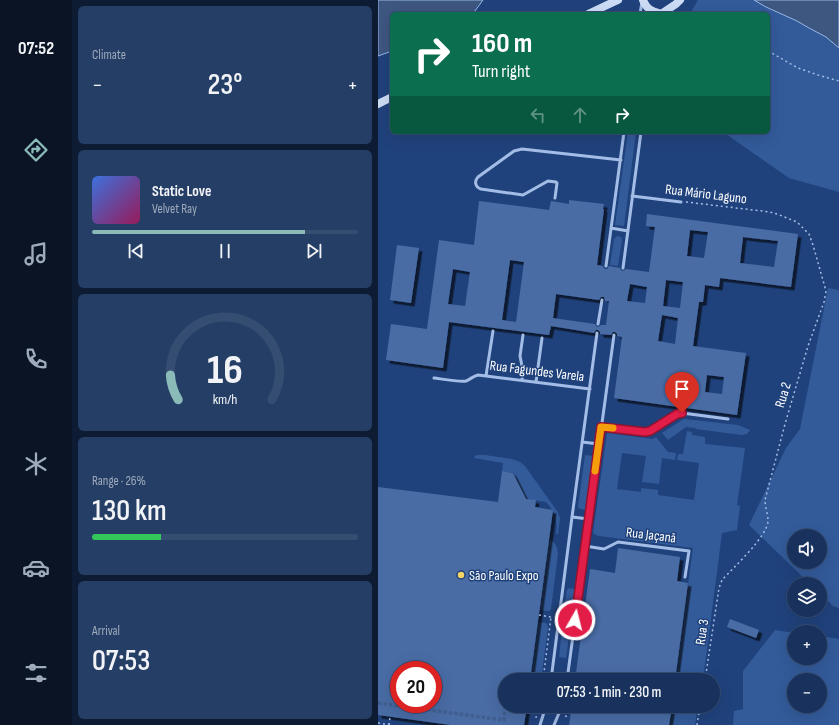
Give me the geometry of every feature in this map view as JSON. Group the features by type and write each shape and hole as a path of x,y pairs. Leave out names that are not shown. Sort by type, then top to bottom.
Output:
{"main road":[{"path":"592,12 618,0"},
{"path":"642,0 648,9 656,12"},
{"path":"664,12 678,2"},
{"path":"378,104 390,98"}],"lane":[{"path":"640,12 642,0"},
{"path":"671,12 678,2"},
{"path":"606,266 624,134"},
{"path":"623,268 641,134"},
{"path":"555,198 556,182 548,181 522,195 481,189 478,188 475,182 478,177 518,149 621,160"},
{"name":"Rua Mário Laguno","path":"632,196 681,202"},
{"path":"611,228 628,231"},
{"path":"598,324 602,300"},
{"path":"486,376 493,330"},
{"path":"552,673 597,333"},
{"path":"522,380 523,371 520,356 523,335"},
{"path":"568,673 614,335"},
{"path":"536,382 542,338"},
{"name":"Rua Fagundes Varela","path":"434,378 464,381 469,380 476,375 481,375 590,389"},
{"path":"601,427 645,432 650,431 677,414 682,413 728,419"},
{"path":"582,442 599,444"},
{"path":"572,517 589,519"},
{"name":"Rua Jaçanã","path":"586,546 604,548 618,542 689,551 685,577"},
{"path":"540,725 544,713"},
{"path":"554,725 559,713"}],"path":[{"path":"770,52 798,68 839,81"},
{"name":"Rua Mário Laguno","path":"681,202 777,214"},
{"name":"Rua 2","path":"719,588 722,580 760,539 767,526 768,521 765,500 787,416 808,346 826,297 824,283 813,245 808,234 797,222 777,214"},
{"name":"Rua 3","path":"706,673 719,588"},
{"path":"539,616 551,617 544,673"},
{"path":"535,720 536,713"},
{"path":"697,725 699,713"},
{"path":"565,716 570,717"},
{"path":"389,725 390,717"},
{"path":"378,723 392,725"}],"shaded area":[{"path":"378,0 483,0 475,11 472,12 390,12 390,52 378,56"},
{"path":"698,0 839,0 839,192 789,178 726,134 770,134 770,12 691,12"},
{"path":"754,0 839,0 839,48 826,37"},
{"path":"628,134 636,134 624,226 615,225"},
{"path":"617,236 621,237 622,240 618,266 610,265 614,239"},
{"path":"828,288 839,290 839,608 833,606 827,600 827,577 803,577 794,569 827,569 827,529 787,529 787,562 749,525 786,448 800,429"},
{"path":"685,419 738,425 750,430 747,434 742,435 686,427 668,440 662,433"},
{"path":"687,431 692,432 692,435 705,437 705,444 745,448 737,505 740,506 737,530 722,533 704,673 676,673 693,548 599,536 593,533 607,433 653,439 656,437 668,452 676,453 675,460 662,458 659,484 642,482 646,456 622,453 617,489 641,492 641,488 658,490 658,495 694,500 699,463 677,460 678,454 683,454"},
{"path":"477,455 512,459 525,466 557,511 560,518 558,534 556,534 557,525 555,516 552,509 546,502 526,499 514,473 502,471 503,463 474,458"},
{"path":"585,455 593,456 585,510 578,507"},
{"path":"549,539 555,544 558,553 551,609 549,611 539,610"},
{"path":"569,588 574,589 575,591 571,617 563,616 567,590"},
{"path":"563,621 571,622 566,658 559,657"},
{"path":"538,622 546,623 548,627 542,673 531,673"},
{"path":"775,630 787,632 787,665 827,665 827,637 839,639 839,725 733,725 734,711 743,709 743,671"},
{"path":"671,713 697,713 695,725 669,725"}],"building":[{"path":"569,200 604,204 597,265 603,266 605,269 609,266 620,268 623,271 626,269 649,272 655,227 646,226 647,214 798,234 791,287 720,278 719,287 705,285 703,302 699,302 693,346 746,353 737,415 614,398 622,337 617,336 615,332 611,335 600,334 598,330 594,333 551,326 549,335 449,322 443,368 386,360 391,324 427,329 439,240 474,245 479,201 549,210 551,201 569,204","holes":["690,230 708,232 704,258 687,256","743,237 778,241 774,267 740,263","510,260 524,262 516,322 502,320","453,269 470,272 465,306 448,304","666,280 683,282 680,308 663,306","630,284 647,287 645,303 627,301","556,294 599,300 601,297 604,297 605,301 609,301 606,325 601,325 598,327 595,324 553,318","662,315 678,318 675,344 658,341","707,375 724,377 722,394 705,392"]},
{"path":"397,245 419,248 411,303 390,300"},
{"name":"São Paulo Expo","path":"502,471 513,473 526,499 536,500 535,507 553,510 531,673 498,673 498,713 526,713 524,725 451,725 378,715 378,487 498,502"},
{"path":"618,548 680,557 677,581 688,583 676,673 576,673 590,569 615,573"},
{"path":"730,619 759,630 756,638 727,627"},
{"path":"571,713 671,713 669,725 569,725"}],"tunnel":[{"path":"378,703 504,720 504,713"}],"slow traffic":[{"path":"595,471 601,427 613,428"}],"place":[{"name":"São Paulo Expo","path":"461,575"}],"route":[{"path":"575,620 601,427 645,432 654,429 677,414 682,413"}]}
